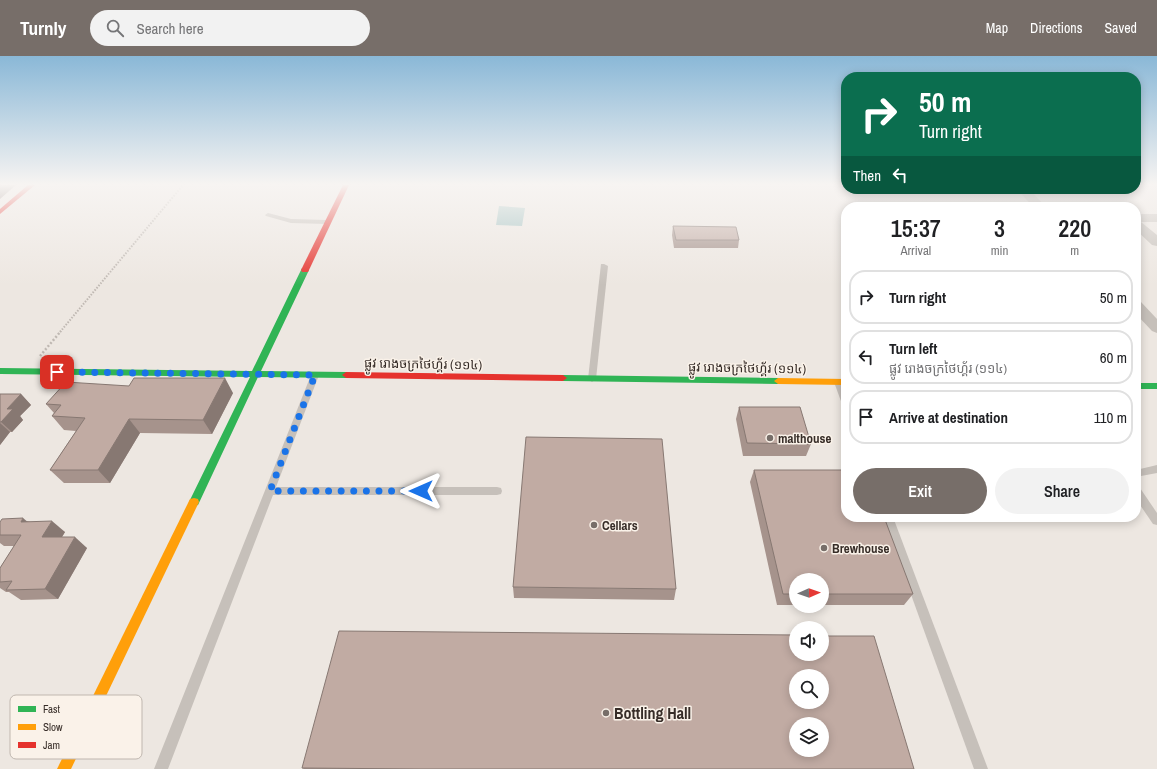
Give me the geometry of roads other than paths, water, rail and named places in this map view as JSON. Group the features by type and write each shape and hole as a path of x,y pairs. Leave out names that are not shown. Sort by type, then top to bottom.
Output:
{"main road":[{"path":"100,695 256,374 329,218"},
{"name":"ផ្លូវ រោងចក្រថៃហ្គ័រ (១១៤)","path":"0,371 841,382"},
{"path":"1141,386 1157,386"},
{"path":"64,769 69,759"}],"street":[{"path":"1141,228 1157,242"},
{"path":"1141,310 1157,328"}],"lane":[{"path":"281,218 291,221 327,222"},
{"path":"592,379 604,266"},
{"path":"161,769 315,375"},
{"path":"1141,472 1157,469"},
{"path":"270,491 497,491"},
{"path":"1141,498 1157,521"},
{"path":"890,522 981,769"}],"water":[{"path":"497,218 523,218 522,226 496,225"}],"place":[{"name":"malthouse","path":"770,438"},
{"name":"Cellars","path":"594,525"},
{"name":"Brewhouse","path":"824,548"},
{"name":"Bottling Hall","path":"606,713"}]}
